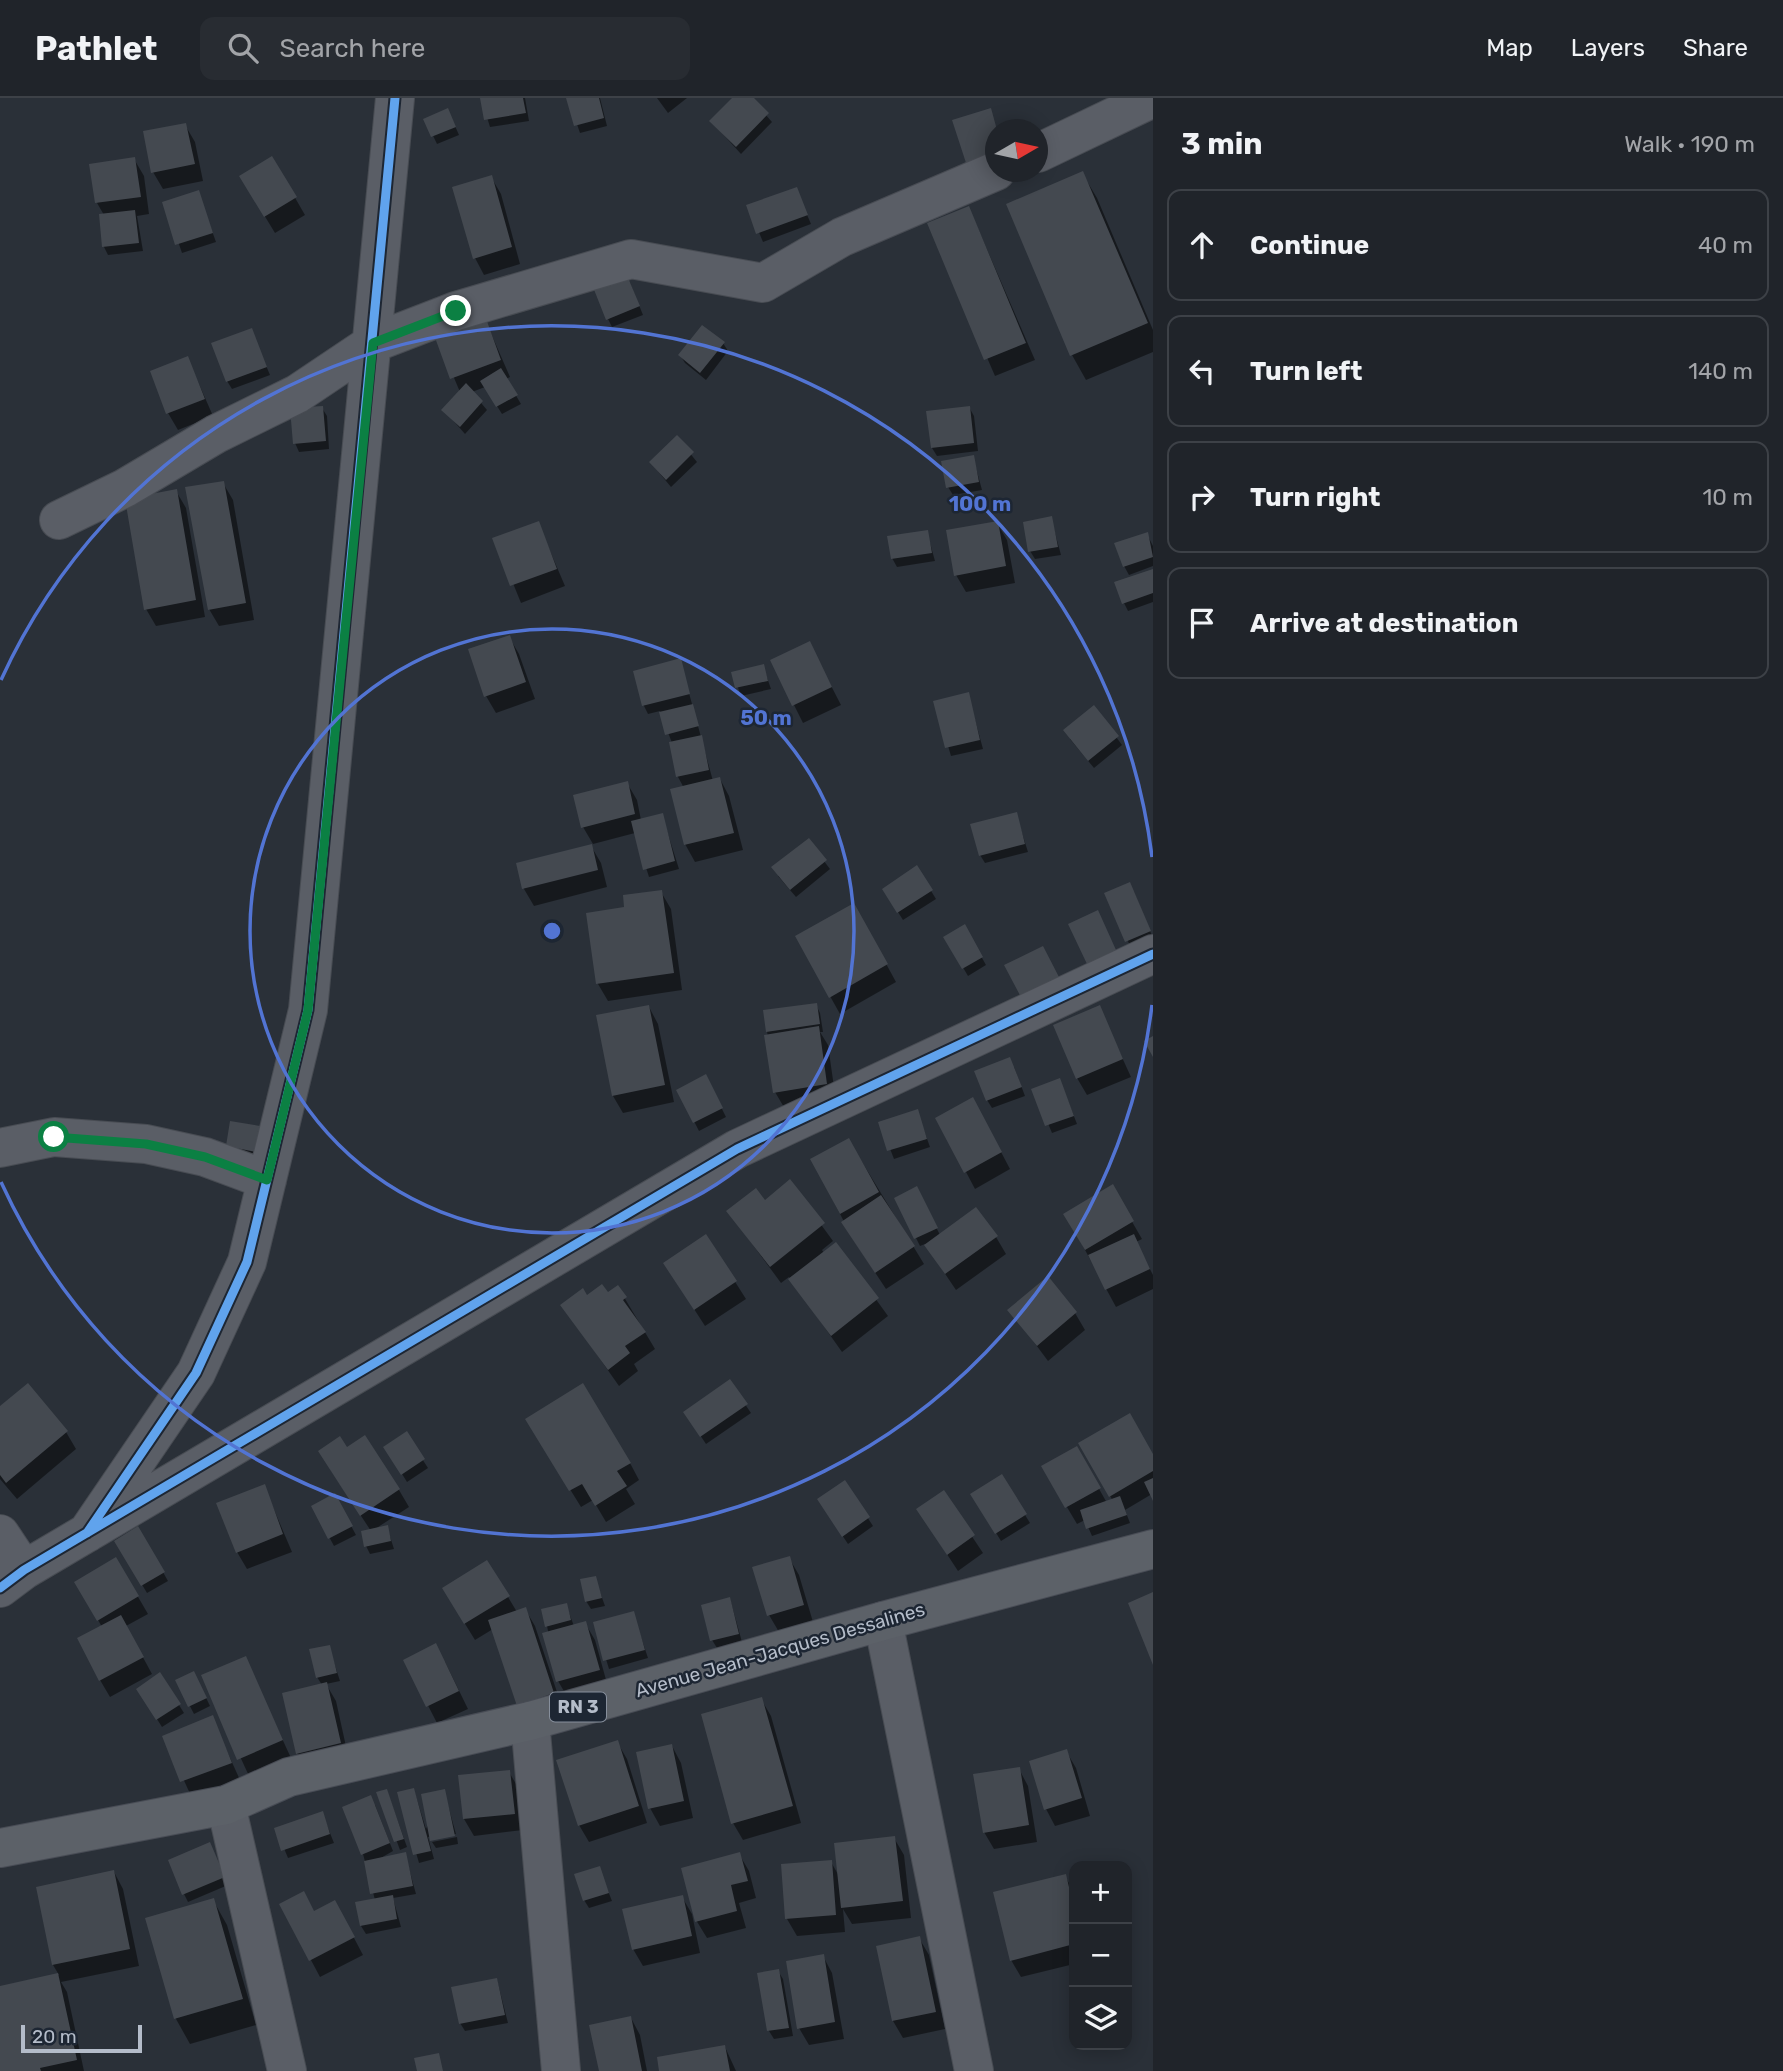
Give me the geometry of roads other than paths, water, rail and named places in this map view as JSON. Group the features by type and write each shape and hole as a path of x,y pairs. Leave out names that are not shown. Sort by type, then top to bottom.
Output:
{"main road":[{"name":"Avenue Jean-Jacques Dessalines","path":"0,1848 226,1805 289,1777 530,1721 883,1621 1153,1549"}],"street":[{"path":"88,1533 196,1373 247,1262 308,1010 395,98"},
{"path":"1048,148 1153,98"},
{"path":"59,520 125,488 216,434 297,394 373,343 456,311 631,259 763,283 842,237 985,176"},
{"path":"0,1534 12,1579 737,1149 1153,954"},
{"path":"0,1148 54,1137 146,1144 205,1157 267,1180"},
{"path":"883,1621 974,2071"},
{"path":"530,1721 561,2071"},
{"path":"226,1805 287,2071"}]}
